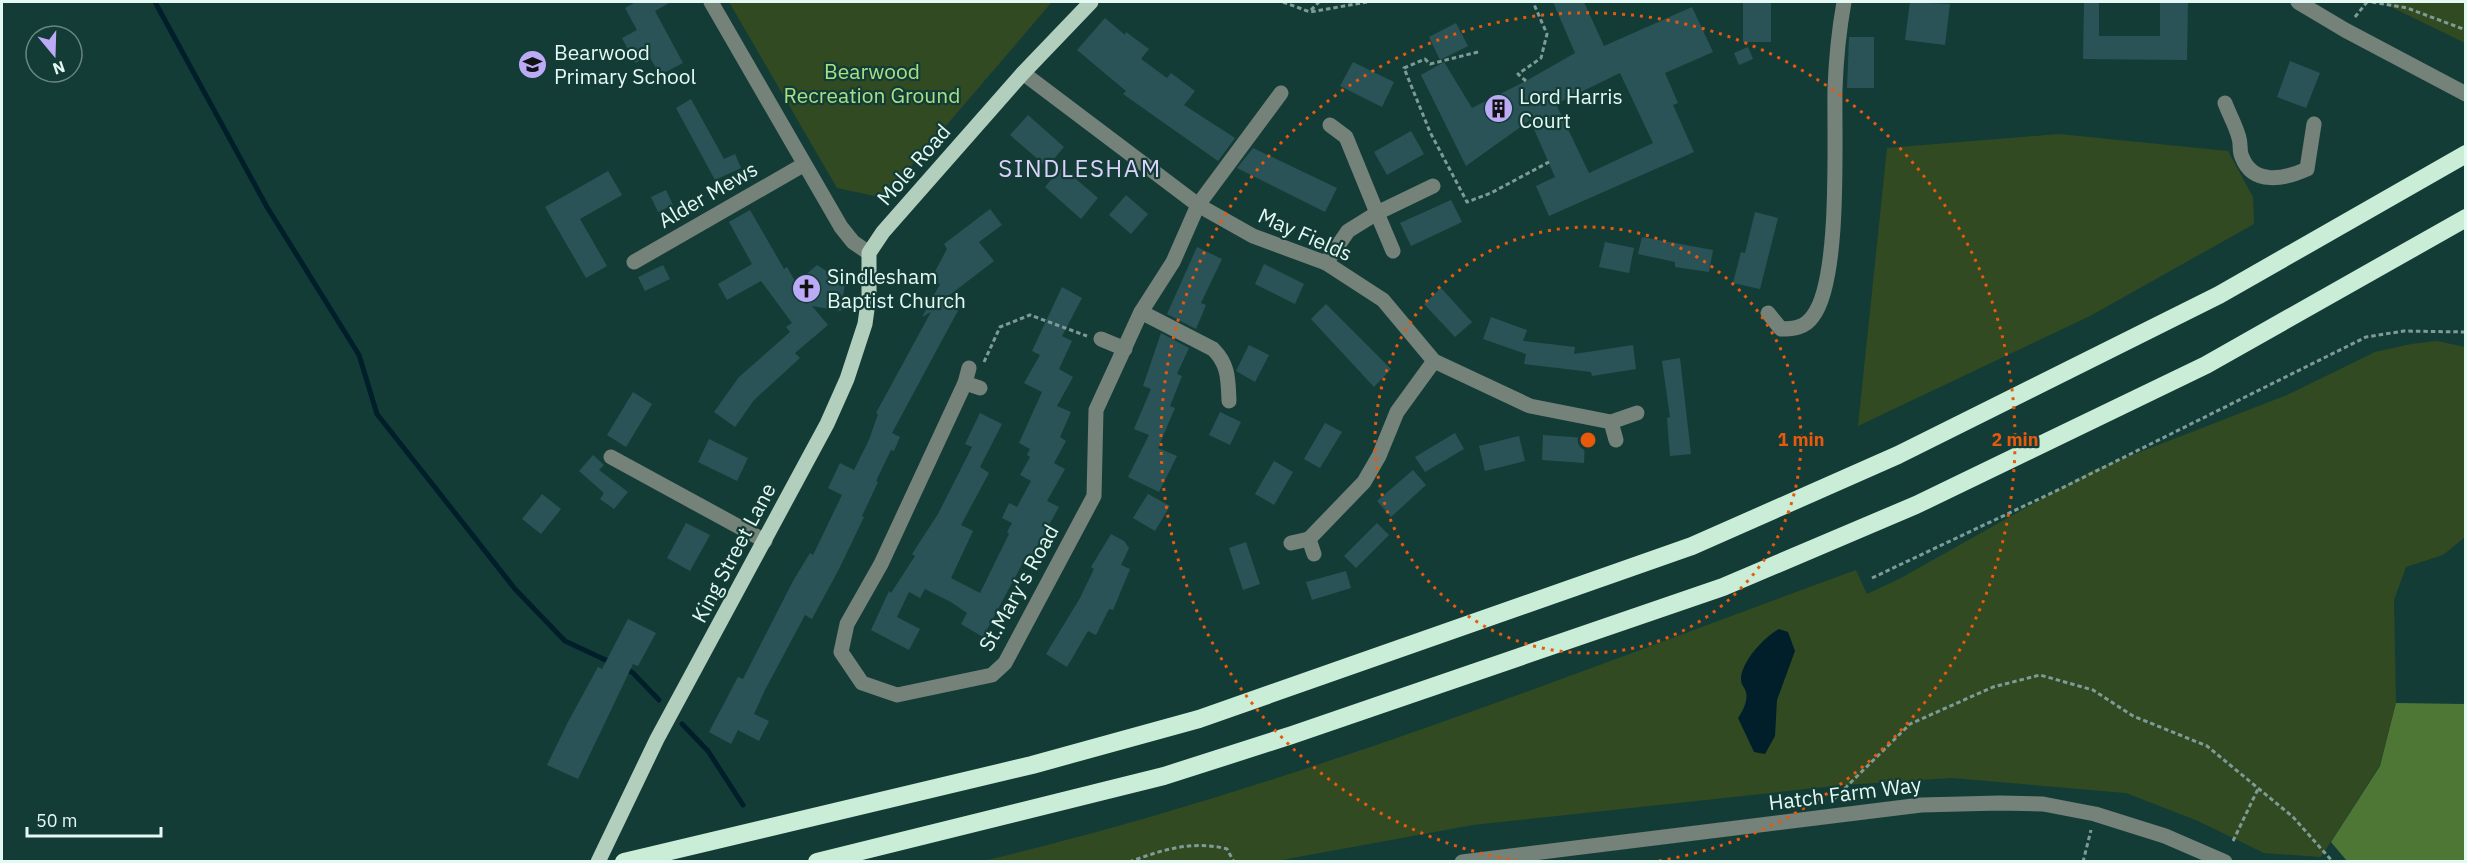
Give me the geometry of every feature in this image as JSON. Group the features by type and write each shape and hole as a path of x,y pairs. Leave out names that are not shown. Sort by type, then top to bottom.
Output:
{"highway":[{"path":"624,861 1032,765 1199,719 1692,546 1898,455 2219,295 2466,154"},
{"path":"817,861 1164,776 1292,735 1723,587 1916,505 2206,364 2466,218"}],"main road":[{"name":"Mole Road","path":"869,253 883,232 1023,73 1092,2"},
{"name":"King Street Lane","path":"598,861 657,739 827,424 847,379 865,324 869,295 869,253"}],"street":[{"path":"711,2 803,165 841,227 853,242 869,253"},
{"path":"1768,313 1780,329 1798,328 1813,317 1823,296 1830,256 1835,86 1844,2"},
{"path":"2298,2 2345,30 2466,94"},
{"name":"May Fields","path":"1023,73 1198,204 1253,236 1326,263 1383,300 1434,361 1530,406 1611,422 1636,414"},
{"name":"St.Mary's Road","path":"967,376 881,564 847,624 841,652 862,683 897,695 992,675 1005,663 1094,496 1096,410 1142,312 1173,262 1198,204 1281,93"},
{"path":"2224,103 2240,138 2241,156 2249,169 2264,178 2288,178 2307,169 2314,124"},
{"path":"1330,125 1346,137 1369,186 1377,213 1394,251"},
{"name":"Alder Mews","path":"634,262 803,165"},
{"path":"1326,263 1348,231 1377,213 1433,186"},
{"path":"1142,312 1213,349 1222,358 1228,372 1229,401"},
{"path":"1101,339 1125,349"},
{"path":"1291,543 1309,539 1365,482 1379,456 1397,412 1434,361"},
{"path":"967,376 980,388"},
{"path":"1611,422 1616,440"},
{"path":"611,457 765,541"},
{"path":"1309,539 1314,554"},
{"name":"Hatch Farm Way","path":"1462,861 1584,855 1921,805 2043,804 2096,814 2183,842 2225,861"}],"path":[{"path":"1283,2 1310,12 1368,2"},
{"path":"1310,12 1319,2"},
{"path":"1526,81 1518,74 1541,58 1547,34 1533,2"},
{"path":"2372,2 2407,8 2466,30"},
{"path":"1478,52 1430,64 1425,59 1404,68 1430,132 1467,202 1491,193 1549,162"},
{"path":"967,376 977,378 1000,327 1030,315 1101,339"},
{"path":"1872,578 2060,489 2367,337 2404,331 2466,333"},
{"path":"1834,799 1910,724 1993,687 2040,675 2093,690 2133,716 2207,746 2293,817 2333,861"},
{"path":"2233,841 2258,789"},
{"path":"2083,861 2096,814"},
{"path":"1129,861 1174,847 1211,845 1227,849 1234,861"}],"green space":[{"name":"Bearwood Recreation Ground","path":"729,2 1052,2 884,198 837,188"},
{"path":"2381,2 2465,2 2465,43"},
{"path":"2059,134 2228,151 2253,197 2254,224 2090,316 1858,426 1887,148"},
{"path":"2437,341 2465,347 2465,537 2443,555 2406,567 2394,600 2396,703 2380,765 2321,857 2264,853 2198,821 2126,793 1952,778 1844,785 1473,825 1276,861 978,862 1090,834 1311,767 1530,691 1856,570 1867,594 1901,578 2091,471 2287,395 2375,352"},
{"path":"2396,703 2465,704 2465,861 2347,861 2331,842 2380,766"}],"water":[{"path":"1779,629 1788,632 1795,651 1777,700 1775,736 1765,754 1754,752 1738,718 1746,699 1741,679 1745,665 1755,650 1767,637"}],"building":[{"path":"636,2 671,2 655,11 683,63 660,75 649,56 635,63 622,38 637,30 625,8"},
{"name":"Lord Harris Court","path":"1553,2 1584,2 1604,46 1692,7 1713,52 1665,73 1678,103 1673,105 1694,152 1549,216 1536,186 1555,177 1530,120 1466,166 1421,75 1444,62 1472,108 1575,53","holes":["1620,73 1653,143 1589,173 1556,104"]},
{"path":"1743,2 1771,2 1771,42 1743,42"},
{"path":"1910,2 1950,4 1945,45 1905,40"},
{"path":"2084,2 2099,2 2099,36 2160,36 2160,2 2188,2 2187,60 2083,59"},
{"path":"1105,18 1125,35 1126,32 1149,49 1141,59 1167,78 1171,73 1195,91 1184,105 1235,138 1218,161 1123,94 1126,91 1077,50"},
{"path":"1456,23 1468,46 1440,60 1429,37"},
{"path":"1849,37 1874,37 1874,88 1847,88"},
{"path":"1748,47 1753,59 1739,65 1734,53"},
{"path":"2290,61 2320,73 2306,108 2277,97"},
{"path":"1353,62 1394,82 1382,107 1340,86"},
{"path":"691,99 724,159 735,154 741,168 715,180 676,108"},
{"path":"1028,115 1064,147 1047,167 1010,135"},
{"path":"1411,131 1424,154 1387,175 1374,152"},
{"path":"1253,148 1337,188 1325,212 1237,168"},
{"path":"1062,167 1098,198 1081,219 1045,187"},
{"path":"608,171 622,195 580,219 607,266 586,278 545,207"},
{"path":"666,190 673,205 658,212 651,197"},
{"path":"1126,195 1148,214 1131,234 1109,215"},
{"path":"1451,200 1462,222 1411,246 1400,223"},
{"path":"990,209 1002,225 979,242 994,261 947,297 961,305 892,433 900,437 876,481 878,482 862,516 864,517 812,619 805,615 754,714 769,721 759,741 738,730 731,744 709,732 738,677 743,679 793,581 810,553 813,555 842,495 828,488 840,463 854,470 869,440 878,414 876,413 931,312 922,317 940,284 931,279 947,249 944,244"},
{"path":"750,210 784,269 787,267 796,283 817,265 845,283 841,311 812,306 828,325 795,353 800,358 754,400 735,427 714,412 739,377 790,332 786,327 792,323 761,281 727,300 718,284 752,264 729,222"},
{"path":"1755,212 1778,218 1760,289 1733,283 1741,252 1745,253"},
{"path":"1642,237 1713,250 1709,272 1675,267 1675,262 1638,254"},
{"path":"1605,242 1634,248 1629,273 1599,267"},
{"path":"1197,247 1222,259 1201,303 1206,305 1196,329 1167,314"},
{"path":"1264,264 1304,284 1295,304 1255,284"},
{"path":"663,265 670,279 645,291 638,277"},
{"path":"1062,287 1082,298 1062,336 1072,341 1059,369 1073,377 1057,406 1071,412 1060,437 1066,441 1054,463 1065,469 1047,501 1059,507 1031,557 1027,555 983,637 961,624 967,613 951,602 925,589 920,598 909,592 897,617 920,629 909,650 871,630 889,591 891,593 915,556 912,554 938,514 972,447 965,444 980,413 1002,424 980,467 989,473 961,525 973,531 951,578 980,593 1009,534 1007,532 1012,523 1002,518 1009,503 1017,507 1031,481 1020,475 1030,457 1027,455 1030,449 1019,443 1042,392 1024,383 1040,355 1032,351"},
{"path":"1441,288 1472,322 1455,337 1424,304"},
{"path":"1326,304 1391,369 1374,387 1311,319"},
{"path":"1491,317 1527,330 1523,341 1575,347 1574,354 1633,345 1636,369 1592,376 1591,372 1524,364 1526,354 1483,339"},
{"path":"1161,333 1189,348 1177,374 1182,376 1170,406 1175,408 1158,448 1177,456 1159,492 1128,477 1149,435 1134,429 1151,389 1143,386"},
{"path":"1249,345 1269,355 1255,382 1236,371"},
{"path":"1680,358 1691,454 1670,456 1667,418 1670,417 1662,361"},
{"path":"633,392 652,404 626,447 607,435"},
{"path":"1220,412 1241,422 1230,445 1209,435"},
{"path":"1325,423 1342,432 1320,468 1304,459"},
{"path":"1455,433 1464,449 1425,472 1415,457"},
{"path":"1543,435 1585,438 1584,463 1542,460"},
{"path":"1519,436 1525,461 1485,471 1479,446"},
{"path":"709,439 748,458 737,481 698,462"},
{"path":"593,455 604,465 599,470 628,492 614,509 600,499 604,493 579,471"},
{"path":"1274,461 1293,472 1274,505 1255,494"},
{"path":"1413,470 1426,485 1391,517 1377,501"},
{"path":"542,494 561,509 541,534 522,519"},
{"path":"1148,494 1170,506 1155,531 1133,518"},
{"path":"686,523 710,535 690,571 667,558"},
{"path":"1377,523 1389,535 1356,568 1344,556"},
{"path":"1111,534 1124,541 1129,548 1121,565 1130,569 1113,610 1109,609 1096,635 1088,631 1067,667 1046,654 1080,598 1094,569 1091,567"},
{"path":"1246,542 1260,584 1243,590 1229,548"},
{"path":"1346,571 1351,588 1312,600 1306,582"},
{"path":"628,619 656,633 638,666 633,664 578,779 547,765 598,667 602,669"}],"waterway":[{"path":"155,2 267,207 359,355 377,414 515,589 565,641 612,663"},
{"path":"626,669 633,673 659,700"},
{"path":"682,724 708,751 743,805"}],"place":[{"name":"Bearwood Primary School","path":"533,65"},
{"name":"Lord Harris Court","path":"1498,109"},
{"name":"Sindlesham Baptist Church","path":"806,289"}],"district":[{"name":"SINDLESHAM","path":"1080,169"}]}
